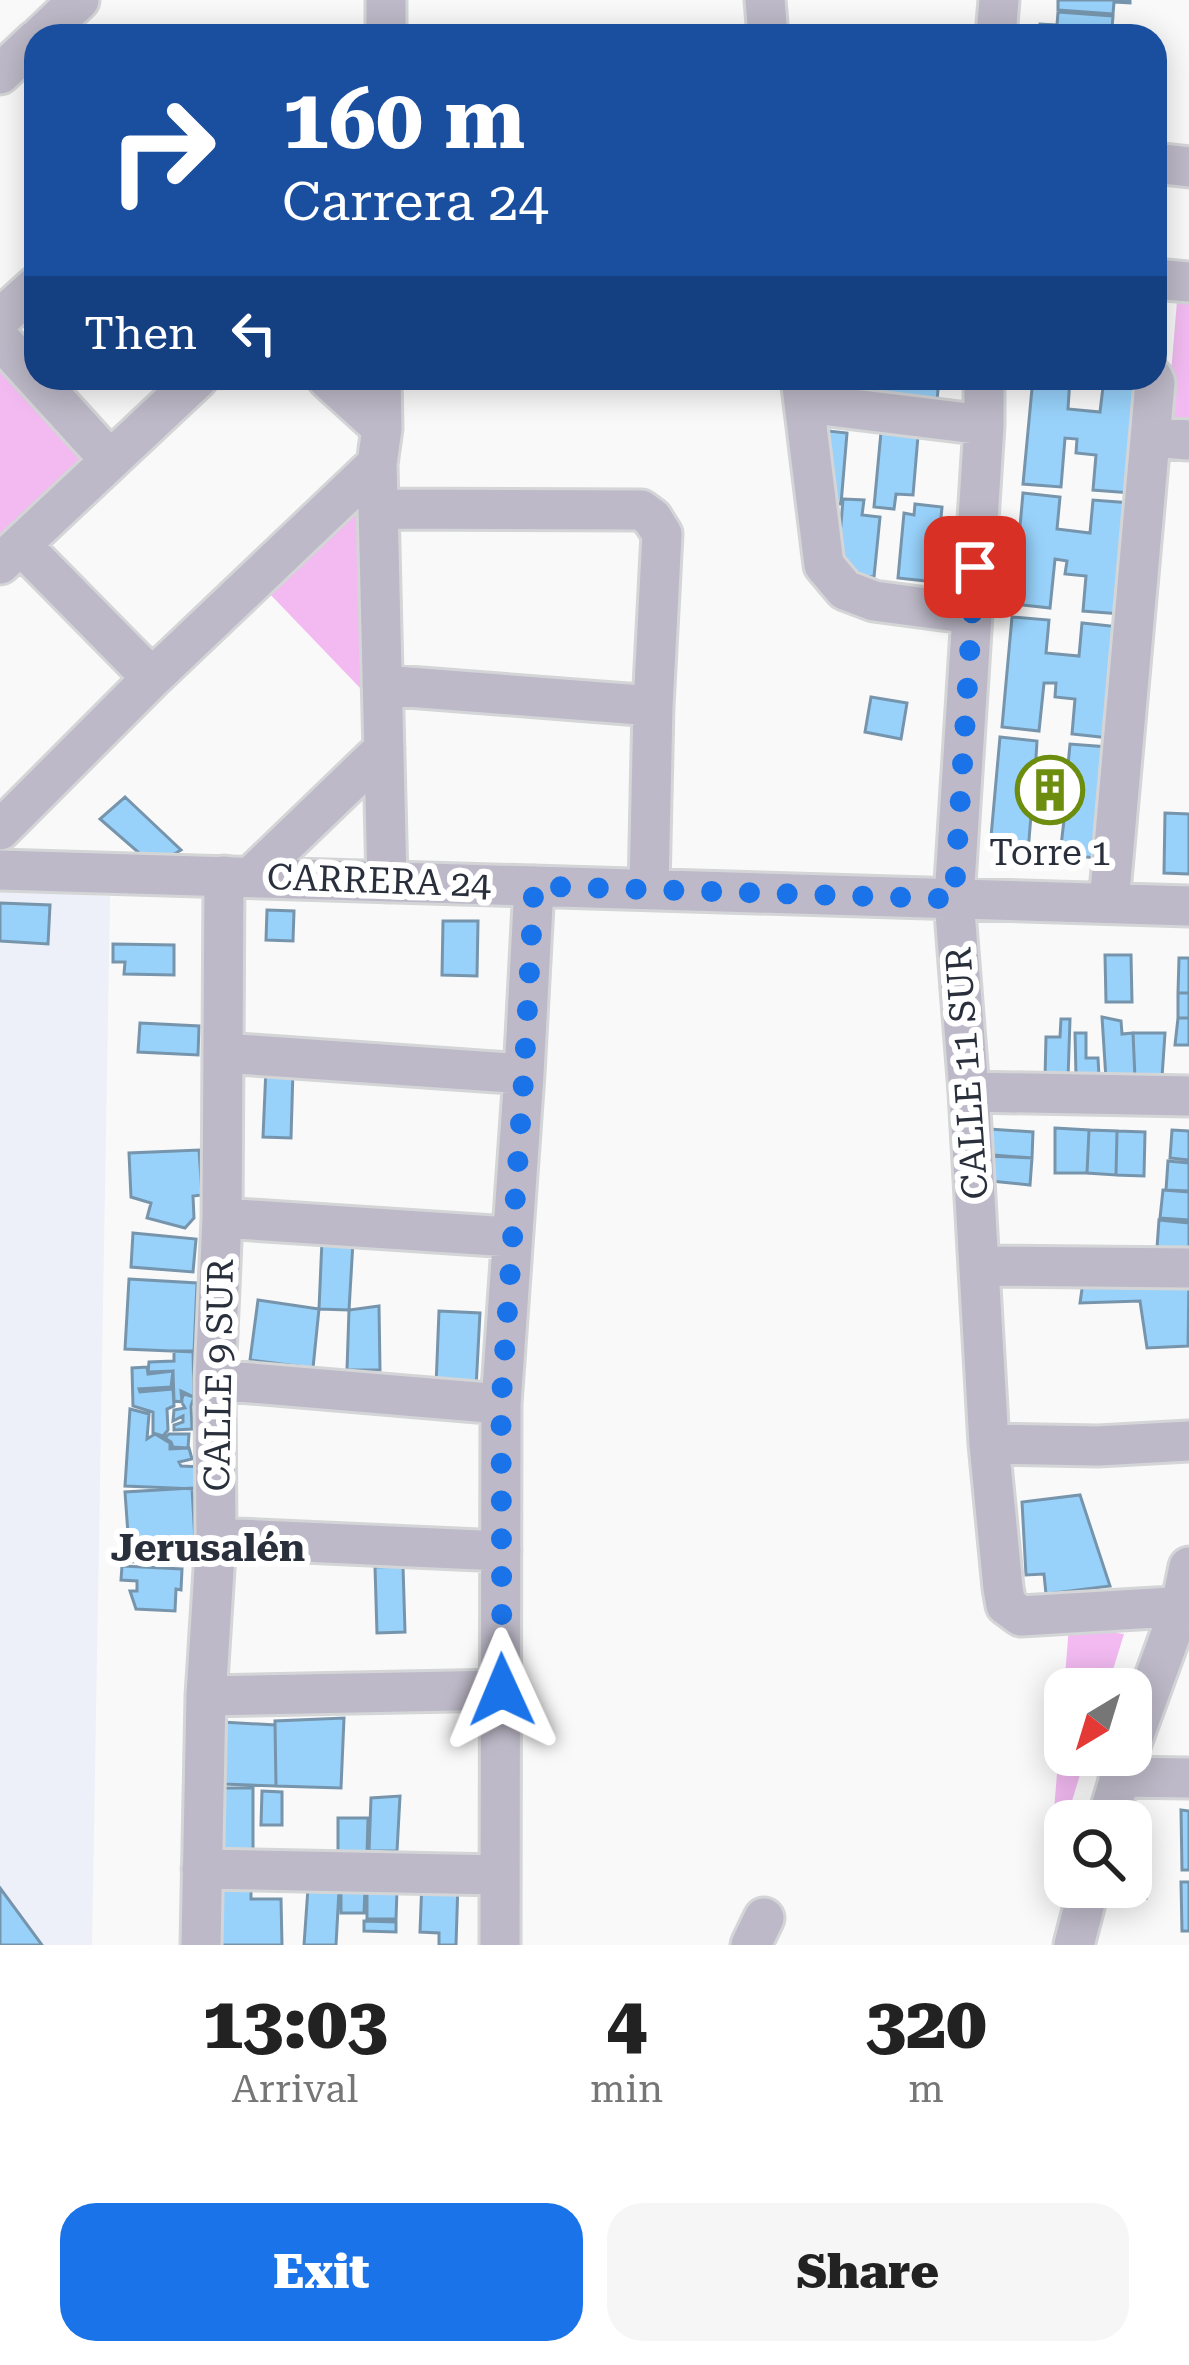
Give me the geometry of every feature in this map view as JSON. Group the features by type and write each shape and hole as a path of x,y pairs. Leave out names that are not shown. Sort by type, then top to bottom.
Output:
{"street":[{"path":"53,24 79,0"},
{"path":"0,320 24,297"},
{"path":"0,339 24,365"},
{"path":"46,390 110,460"},
{"path":"152,678 10,555 185,390"},
{"path":"336,390 380,446"},
{"path":"381,390 378,508 387,882"},
{"name":"CALLE 11 SUR","path":"984,390 954,899 989,1444 1003,1588 1006,1605 1021,1616 1185,1606"},
{"path":"1108,903 1170,438 1158,390"},
{"path":"972,614 874,601 845,590 824,565 803,391 984,425"},
{"path":"0,830 380,446"},
{"path":"378,508 640,510 652,518 662,534 649,889"},
{"path":"382,685 653,706"},
{"path":"238,877 384,749"},
{"name":"CARRERA 24","path":"0,870 1189,906"},
{"name":"CALLE 9 SUR","path":"201,1945 206,1696 216,1538 215,1380 224,1052 238,877"},
{"path":"500,1945 501,1404 534,886"},
{"path":"224,1052 524,1074"},
{"path":"969,1092 1189,1096"},
{"path":"222,1218 511,1237"},
{"path":"980,1265 1189,1268"},
{"path":"215,1380 501,1404"},
{"path":"989,1444 1189,1441"},
{"path":"216,1538 501,1551"},
{"path":"1152,1690 1185,1606 1189,1567"},
{"path":"206,1696 502,1690"},
{"path":"1152,1766 1189,1778"},
{"path":"202,1869 499,1875"},
{"path":"1074,1945 1084,1908"}],"shaded area":[{"path":"1177,301 1189,302 1189,434 1166,433"},
{"path":"0,364 97,466 0,540"},
{"path":"370,489 361,689 266,590"},
{"path":"0,890 110,896 92,1945 0,1945"},
{"path":"1069,1627 1124,1634 1113,1668 1066,1668"},
{"path":"1057,1776 1080,1776 1072,1800 1055,1800"}],"building":[{"path":"1058,0 1130,0 1130,3 1114,2 1113,14 1058,10"},
{"path":"1058,12 1113,16 1112,24 1057,24"},
{"path":"868,390 938,390 937,401 867,396"},
{"path":"1032,390 1069,390 1068,409 1100,412 1103,390 1140,390 1131,493 1093,490 1096,455 1076,453 1077,439 1065,438 1061,487 1023,484"},
{"path":"819,430 847,433 841,504 824,502"},
{"path":"881,432 918,436 913,495 896,494 894,509 874,507"},
{"path":"1023,493 1060,497 1057,529 1090,533 1093,500 1131,503 1121,614 1083,611 1086,576 1065,574 1067,561 1055,559 1050,608 1013,604"},
{"path":"843,499 864,500 862,515 880,517 874,577 837,574"},
{"path":"915,504 942,507 935,582 898,578 904,513 914,515"},
{"path":"1012,617 1049,620 1046,653 1079,656 1082,623 1120,627 1110,738 1072,734 1075,699 1055,697 1056,683 1044,683 1039,731 1002,727"},
{"path":"871,697 907,703 901,739 865,732"},
{"name":"Torre 1","path":"1000,737 1037,741 1035,774 1067,776 1070,744 1108,747 1098,858 1060,855 1064,820 1043,818 1044,804 1032,803 1028,852 990,848"},
{"path":"125,797 181,850 154,866 100,819"},
{"path":"1165,813 1189,814 1189,874 1164,873"},
{"path":"0,903 50,905 48,944 0,941"},
{"path":"267,910 294,911 293,941 266,940"},
{"path":"443,921 478,921 477,976 442,975"},
{"path":"113,944 174,945 174,975 124,974 125,962 113,962"},
{"path":"1105,955 1131,955 1132,1002 1106,1002"},
{"path":"1179,958 1189,958 1189,993 1178,993"},
{"path":"1178,993 1189,993 1189,1018 1178,1018"},
{"path":"1102,1017 1121,1021 1122,1034 1133,1033 1135,1078 1106,1079"},
{"path":"1178,1018 1189,1018 1189,1045 1175,1045"},
{"path":"1061,1019 1070,1019 1068,1079 1045,1078 1046,1037 1060,1037"},
{"path":"140,1023 199,1026 198,1055 138,1052"},
{"path":"1075,1033 1086,1033 1086,1058 1098,1058 1099,1076 1076,1076"},
{"path":"1133,1033 1165,1033 1162,1077 1135,1078"},
{"path":"266,1068 293,1070 291,1138 263,1137"},
{"path":"1055,1128 1089,1130 1087,1173 1055,1173"},
{"path":"989,1129 1033,1132 1032,1158 988,1156"},
{"path":"1089,1130 1117,1131 1116,1175 1087,1173"},
{"path":"1172,1130 1189,1131 1189,1160 1170,1158"},
{"path":"1117,1131 1145,1132 1144,1176 1116,1175"},
{"path":"199,1150 202,1195 193,1196 194,1218 185,1228 147,1218 151,1203 131,1197 129,1153"},
{"path":"993,1155 1032,1158 1030,1185 990,1181"},
{"path":"1168,1161 1189,1163 1189,1191 1166,1190"},
{"path":"1163,1190 1189,1192 1189,1220 1160,1218"},
{"path":"1159,1220 1189,1223 1189,1251 1157,1248"},
{"path":"133,1233 196,1239 193,1272 131,1267"},
{"path":"322,1240 353,1242 349,1310 319,1309"},
{"path":"129,1279 197,1283 194,1352 125,1349"},
{"path":"1189,1279 1188,1346 1147,1348 1140,1301 1080,1303 1083,1282"},
{"path":"258,1300 319,1309 313,1368 250,1360"},
{"path":"379,1306 380,1370 347,1370 349,1310"},
{"path":"439,1311 480,1313 476,1388 436,1386"},
{"path":"174,1351 193,1351 194,1397 181,1391 182,1402 174,1401 173,1371 148,1372 149,1362 174,1361"},
{"path":"147,1367 148,1374 173,1371 171,1387 139,1389 173,1389 174,1406 167,1409 168,1430 163,1436 153,1433 153,1412 133,1406 132,1368"},
{"path":"184,1394 194,1397 192,1429 174,1430 174,1425 183,1422 183,1416 173,1421 174,1410 185,1408"},
{"path":"130,1409 149,1414 147,1439 155,1434 170,1443 170,1449 189,1448 192,1459 179,1462 201,1467 201,1485 196,1489 125,1486"},
{"path":"189,1434 188,1448 173,1447 165,1438"},
{"path":"192,1488 196,1558 130,1562 125,1492"},
{"path":"1080,1495 1110,1586 1046,1594 1044,1574 1026,1575 1022,1502"},
{"path":"122,1566 182,1569 175,1611 136,1609 130,1591 137,1591 137,1581 121,1580"},
{"path":"403,1566 405,1632 377,1633 375,1567"},
{"path":"344,1718 341,1788 276,1786 275,1721"},
{"path":"222,1722 275,1725 276,1786 223,1784"},
{"path":"219,1788 253,1788 253,1857 219,1857"},
{"path":"262,1791 282,1792 282,1825 261,1825"},
{"path":"400,1796 397,1851 369,1851 371,1798"},
{"path":"1181,1810 1189,1811 1189,1870 1182,1870"},
{"path":"338,1818 368,1818 367,1854 338,1854"},
{"path":"422,1880 458,1882 456,1945 439,1945 439,1933 420,1932"},
{"path":"1181,1882 1189,1882 1189,1931 1182,1931"},
{"path":"251,1886 251,1899 281,1899 282,1945 218,1945 216,1887"},
{"path":"0,1888 42,1945 0,1945"},
{"path":"308,1888 339,1890 336,1945 304,1945"},
{"path":"341,1889 365,1889 364,1913 341,1913"},
{"path":"367,1889 397,1890 396,1919 367,1919"},
{"path":"364,1921 396,1922 396,1932 364,1931"}],"place":[{"name":"Torre 1","path":"1050,790"}],"district":[{"name":"Jerusalén","path":"208,1548"}],"route":[{"path":"502,1690 501,1404 534,886 954,899 975,567"}]}
